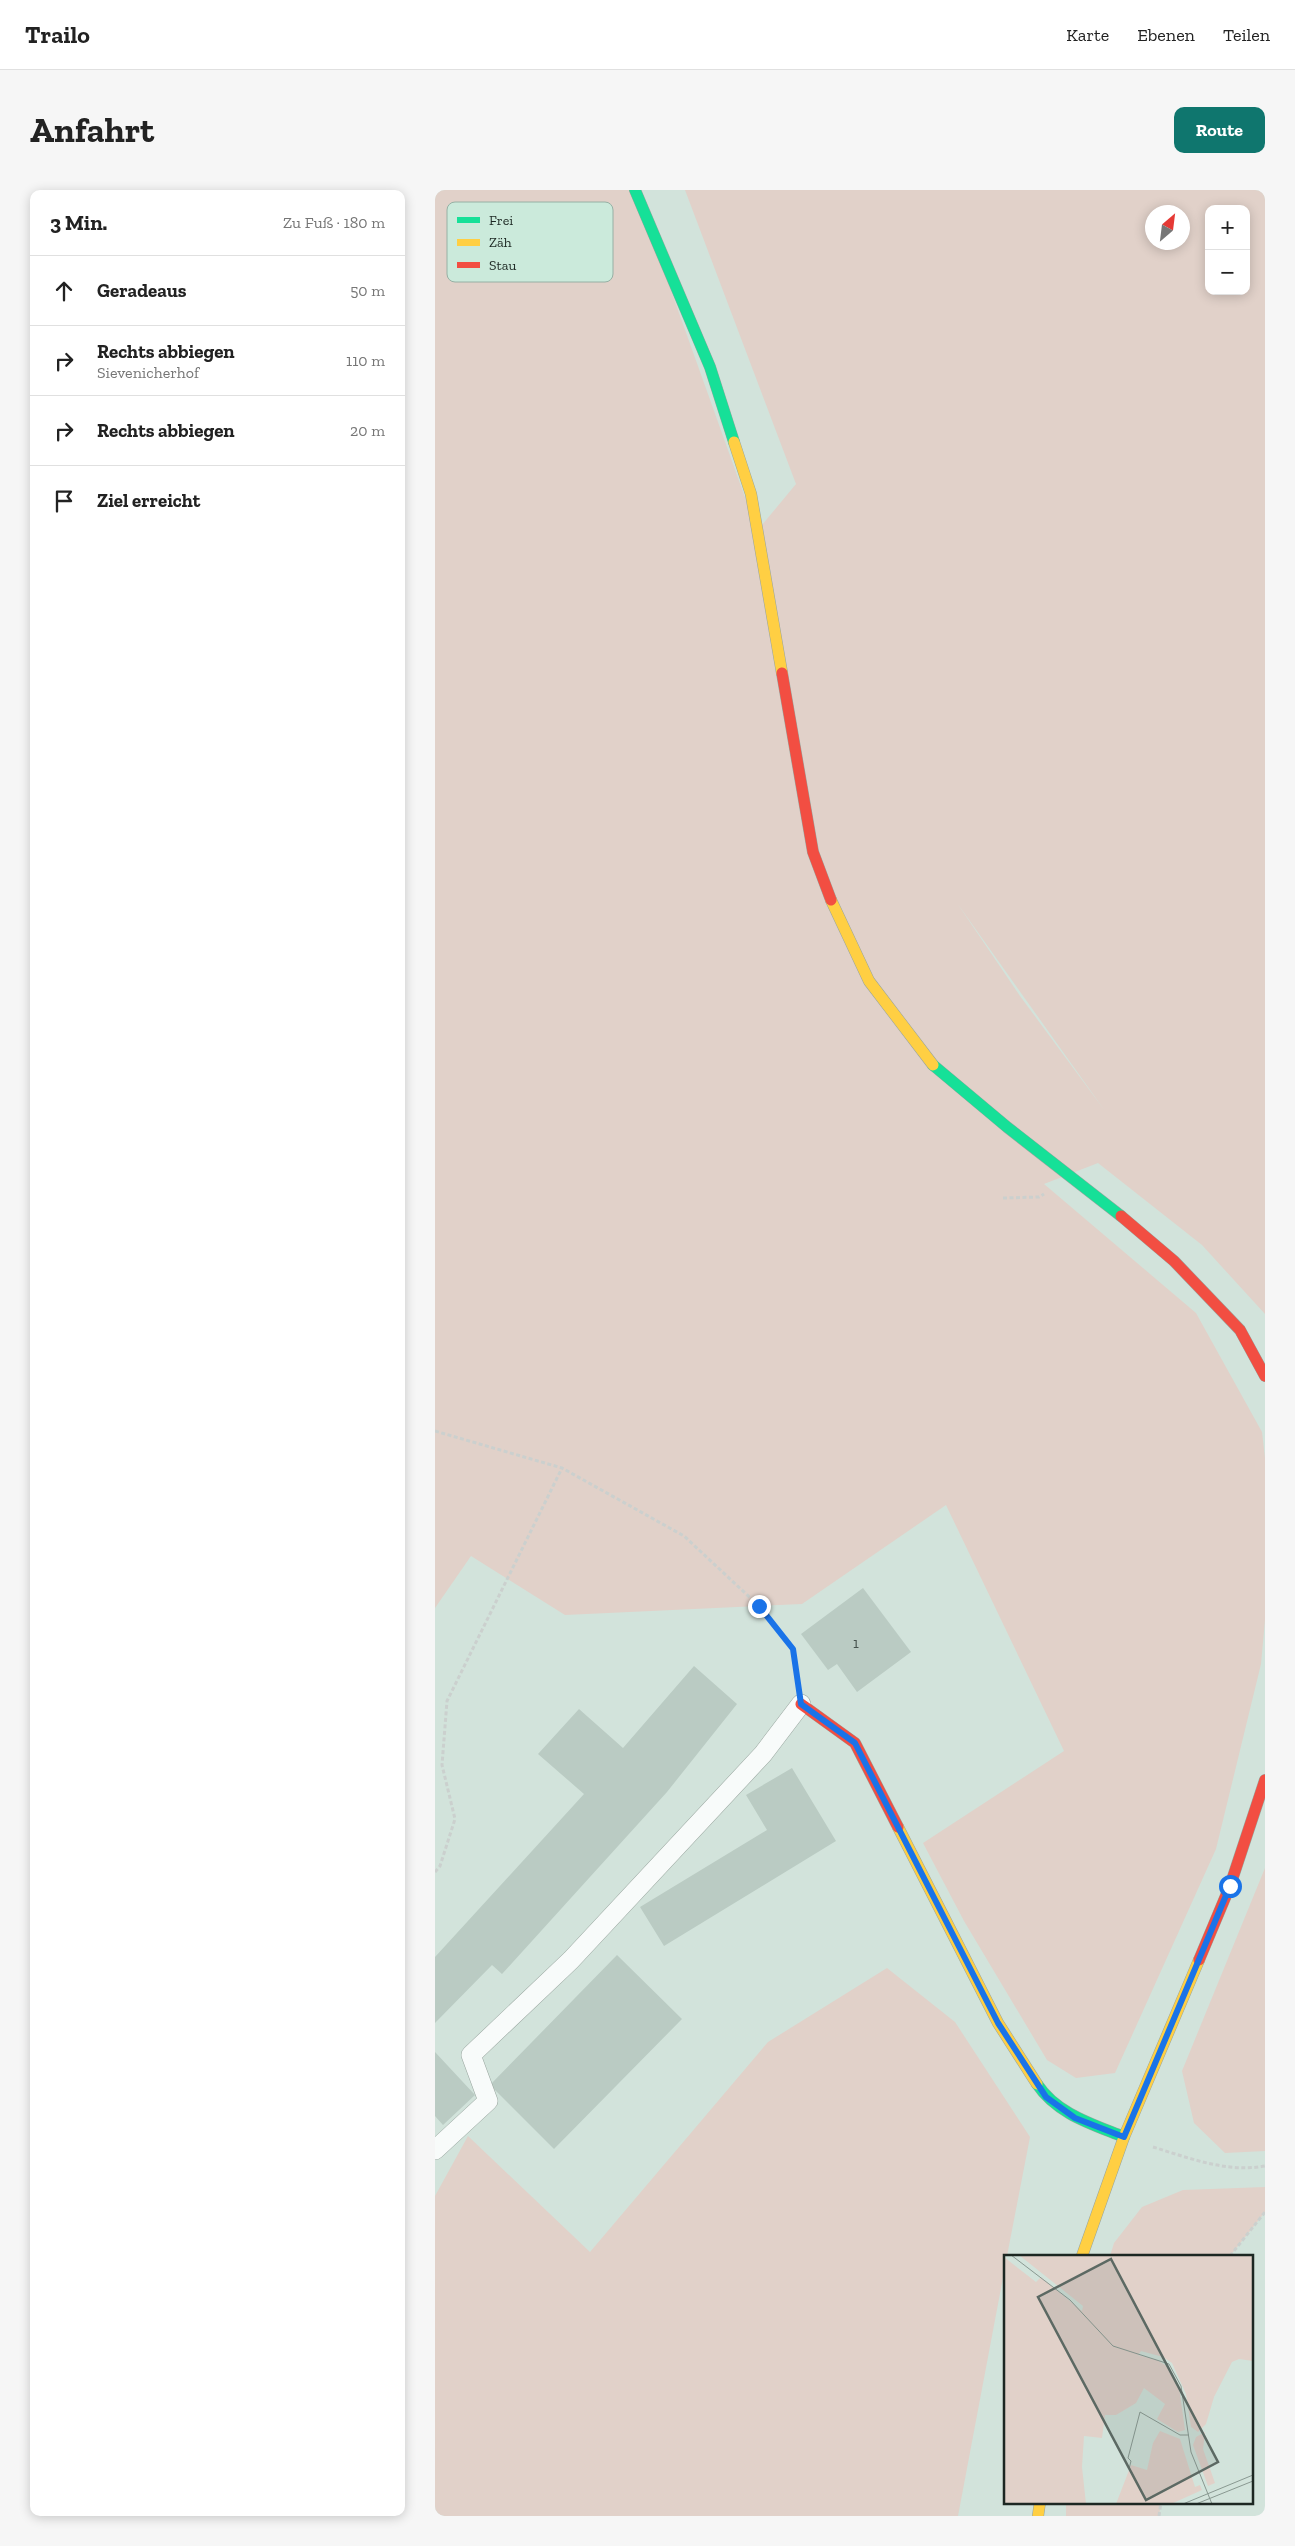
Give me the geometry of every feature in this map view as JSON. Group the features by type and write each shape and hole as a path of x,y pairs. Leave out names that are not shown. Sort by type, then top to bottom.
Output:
{"main road":[{"path":"635,190 710,367 751,494 813,852 839,920 869,981 933,1064 1007,1127 1108,1204 1174,1261 1239,1330 1265,1376"},
{"path":"801,1704 855,1743 998,2023 1046,2097 1075,2118 1124,2137"},
{"path":"1082,2255 1124,2137 1230,1886 1265,1780"}],"lane":[{"path":"435,2150 487,2101 471,2055 571,1960 763,1754 801,1704"}],"path":[{"path":"435,1431 562,1468 684,1536 759,1606 793,1649 801,1704"},
{"path":"435,1872 440,1866 455,1819 442,1766 447,1701 562,1468"},
{"path":"1124,2137 1200,2162 1248,2169 1265,2166"},
{"path":"1231,2255 1265,2212"}],"shaded area":[{"path":"435,190 635,190 757,531 796,484 685,190 1265,190 1265,1314 1202,1245 1098,1163 1044,1184 1196,1313 1262,1432 1265,1458 1265,1620 1261,1664 1216,1849 1115,2073 1076,2078 1047,2060 964,1921 923,1843 1064,1751 946,1505 802,1604 565,1615 471,1556 435,1608","holes":["957,903 1105,1111 1020,996"]},
{"path":"1265,1868 1265,2151 1225,2153 1194,2123 1182,2071"},
{"path":"887,1968 955,2022 1030,2137 1007,2255 1004,2255 1004,2272 958,2516 435,2516 435,2196 468,2136 590,2252 768,2042"},
{"path":"1265,2187 1265,2212 1231,2255 1110,2255 1114,2243 1142,2207 1183,2190"},
{"path":"1066,2504 1161,2504 1159,2516 1066,2516"}],"building":[{"path":"863,1588 911,1652 857,1692 837,1664 828,1670 801,1634"},
{"path":"694,1666 737,1704 667,1792 502,1974 492,1965 435,2023 435,1957 584,1794 538,1754 579,1709 623,1748"},
{"path":"792,1768 836,1841 664,1946 640,1907 767,1830 746,1795"},
{"path":"617,1955 682,2019 554,2149 490,2085"},
{"path":"435,2052 475,2095 443,2125 435,2116"}],"traffic: fast":[{"path":"635,190 710,367 734,442"},
{"path":"933,1065 1007,1127 1121,1216"},
{"path":"1037,2084 1045,2094 1065,2111 1124,2137"}],"traffic: slow":[{"path":"734,442 751,494 782,673"},
{"path":"831,900 869,981 933,1065"},
{"path":"898,1827 998,2023 1037,2084"},
{"path":"1082,2255 1124,2137 1199,1960"},
{"path":"1038,2516 1040,2504"}],"traffic: jam":[{"path":"782,673 813,852 831,900"},
{"path":"1121,1216 1174,1261 1240,1330 1265,1376"},
{"path":"801,1704 855,1743 898,1827"},
{"path":"1199,1960 1230,1886 1265,1780"}],"route":[{"path":"759,1606 793,1649 801,1704 855,1743 998,2023 1046,2097 1075,2118 1124,2137 1230,1886"}]}
